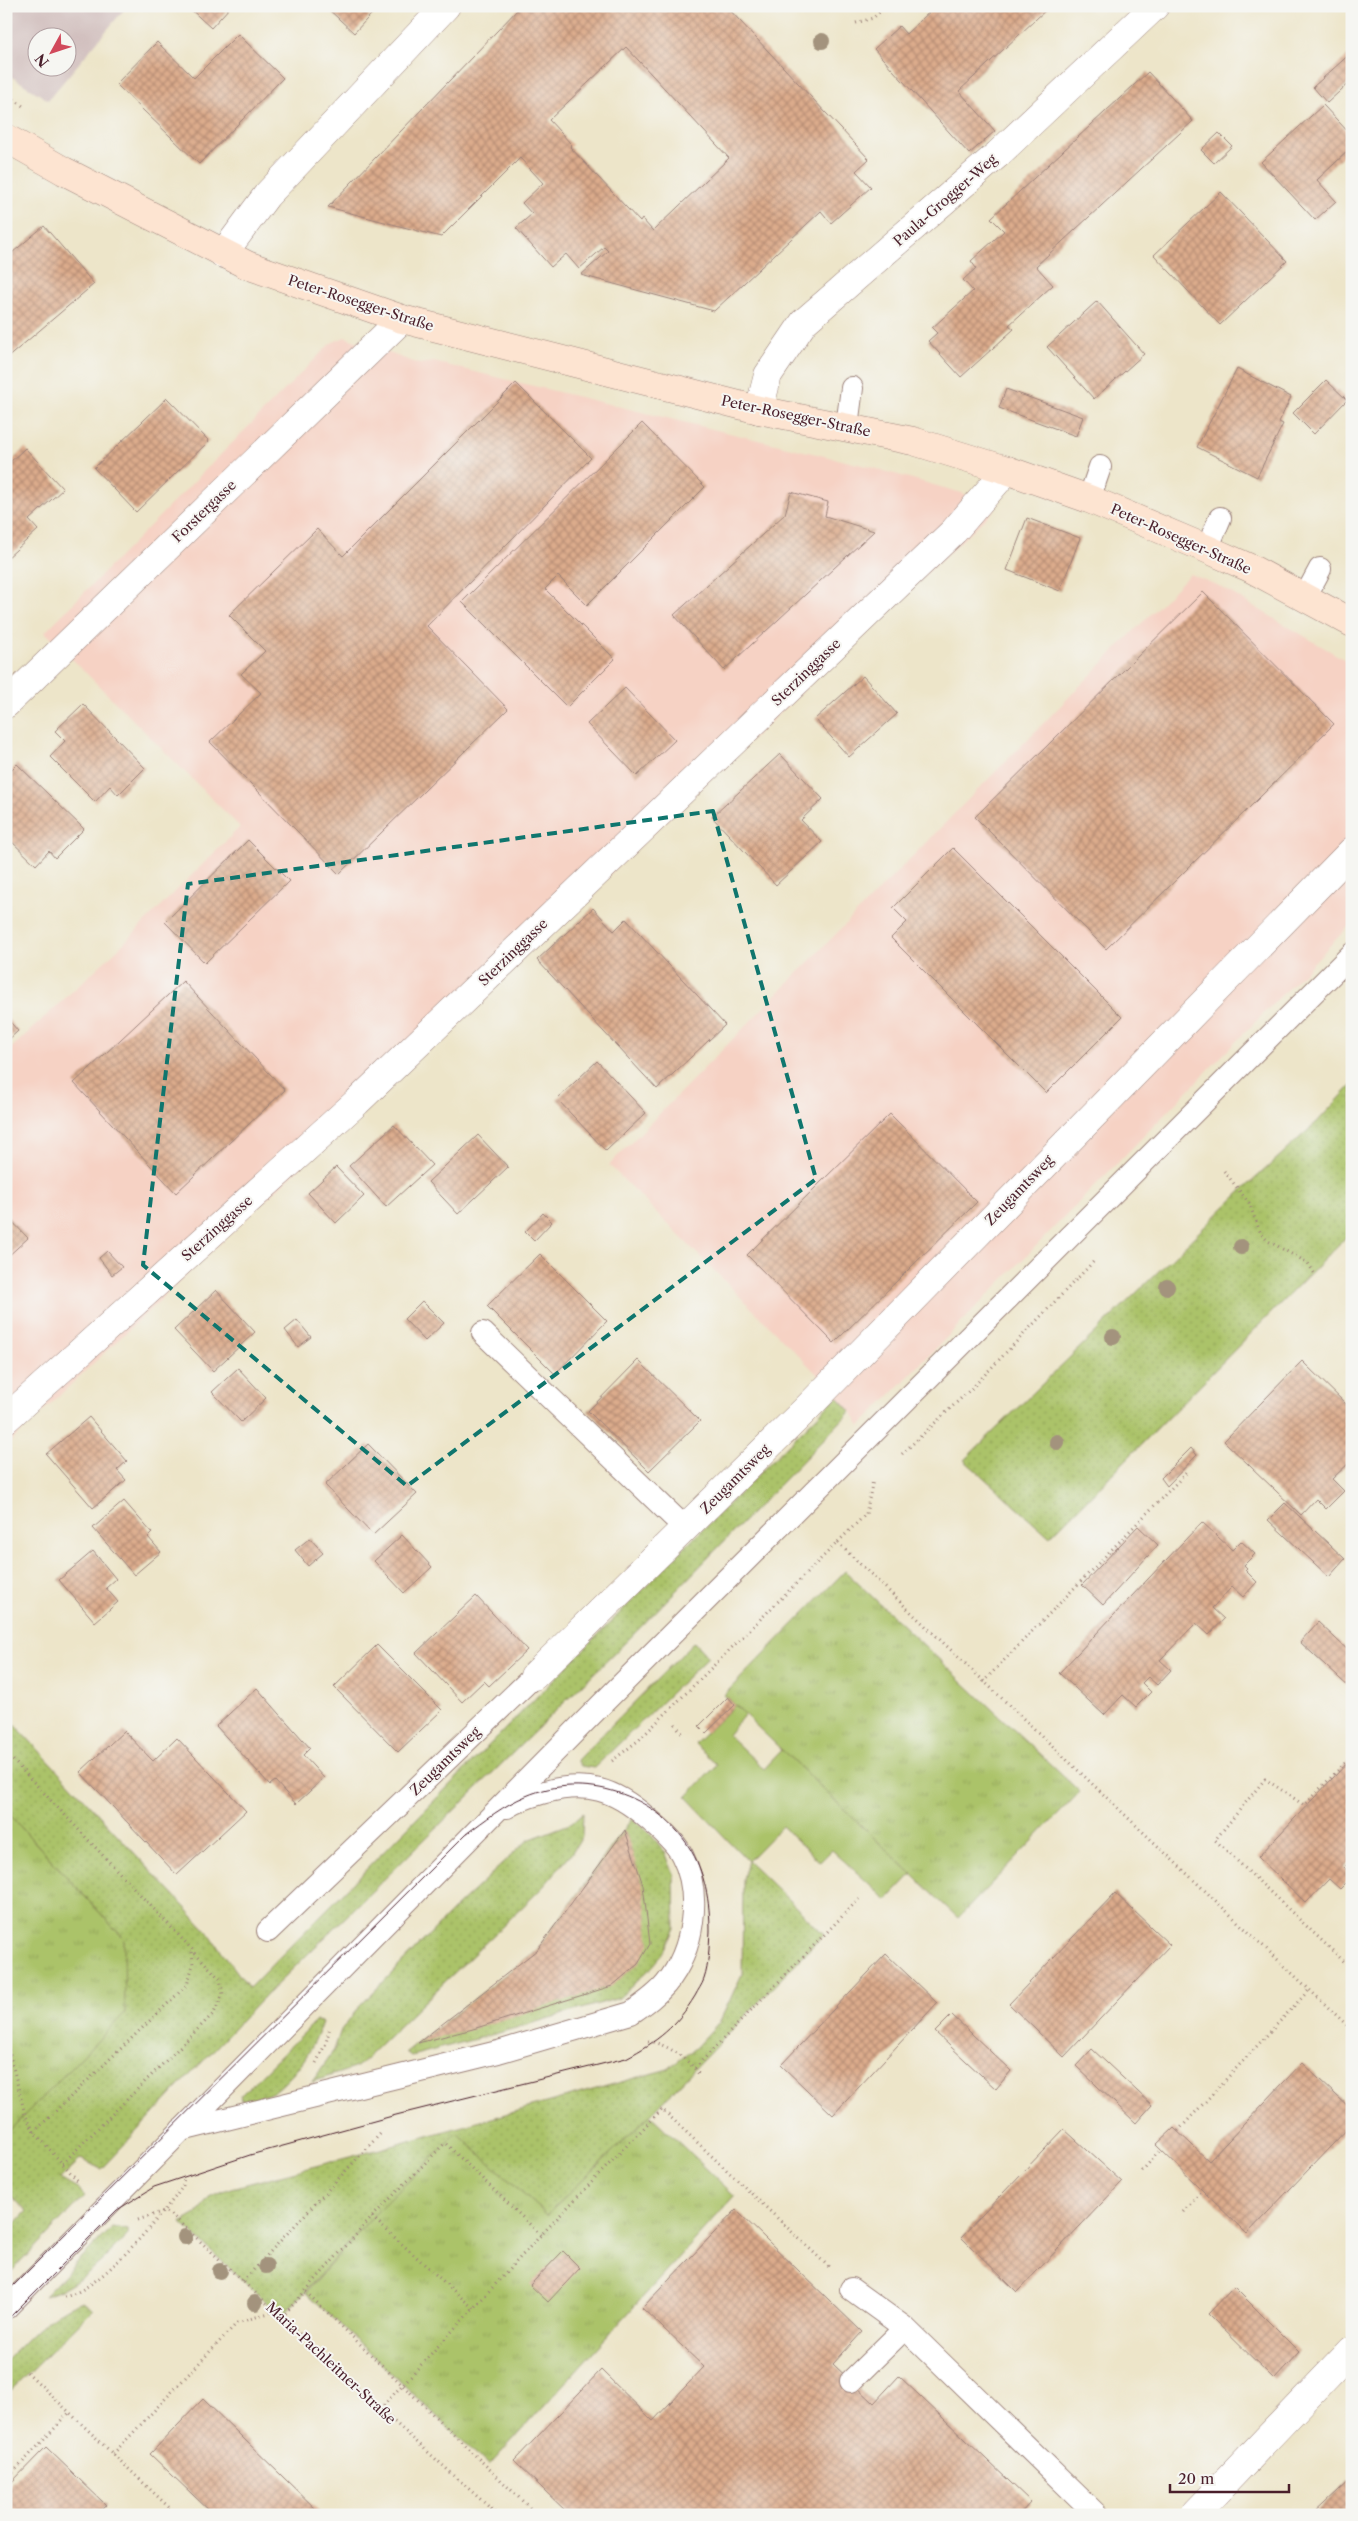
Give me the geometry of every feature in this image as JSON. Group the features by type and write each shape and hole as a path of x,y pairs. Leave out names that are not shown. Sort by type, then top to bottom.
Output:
{"main road":[{"name":"Peter-Rosegger-Straße","path":"6,138 64,171 247,266 402,319 759,410 847,426 913,441 1007,470 1089,499 1207,549 1305,597 1352,623"}],"street":[{"path":"223,254 267,195 446,6"},
{"name":"Paula-Grogger-Weg","path":"759,410 768,375 804,322 998,154 1156,6"},
{"name":"Forstergasse","path":"6,704 402,319"},
{"name":"Sterzinggasse","path":"6,1419 357,1102 954,531 1007,470"},
{"name":"Zeugamtsweg","path":"534,1676 804,1411 1352,851"},
{"path":"1194,2515 1352,2350"}],"lane":[{"path":"847,426 852,388"},
{"path":"1089,499 1100,467"},
{"path":"1207,549 1220,518"},
{"path":"1305,597 1320,569"},
{"path":"6,2308 477,1832 1352,954"},
{"path":"483,1333 685,1528"},
{"name":"Zeugamtsweg","path":"268,1931 534,1676"},
{"path":"182,2130 498,2052 610,2020 632,2013 651,2000 667,1983 679,1964 691,1932 693,1896 682,1854 659,1828 633,1805 618,1795 601,1789 564,1787 517,1800 477,1832"},
{"path":"851,2288 905,2328 1097,2515"},
{"path":"852,2381 905,2328"}],"path":[{"path":"856,23 873,18 886,6"},
{"path":"1224,1171 1249,1203 1261,1234 1268,1241 1308,1263 1316,1276"},
{"path":"901,1454 972,1388 1096,1259"},
{"path":"984,1682 1186,1473"},
{"path":"609,1764 639,1740 866,1514 872,1481 880,1474"},
{"path":"838,1542 1352,2030"},
{"path":"675,1724 682,1733"},
{"path":"6,1753 220,1979 223,1994 214,2013 62,2164"},
{"path":"1352,1756 1304,1805 1265,1779 1215,1840 1352,1969"},
{"path":"695,2068 859,1899"},
{"path":"34,2132 187,1985 193,1965 192,1949"},
{"path":"1178,2131 1309,1990"},
{"path":"315,2066 333,2021"},
{"path":"6,2040 25,2114 34,2132 79,2182"},
{"path":"675,2052 695,2068 700,2076"},
{"path":"380,2409 541,2235 662,2109 851,2288"},
{"path":"243,2281 382,2132"},
{"path":"282,2317 372,2217 445,2143 541,2235"},
{"path":"1142,2172 1160,2150"},
{"path":"55,2298 74,2295 98,2280 164,2211 183,2186"},
{"path":"1183,2212 1202,2190"},
{"name":"Maria-Pachleitner-Straße","path":"164,2211 174,2217 380,2409 498,2515"},
{"path":"372,2217 474,2309"},
{"path":"306,2292 537,2515"},
{"path":"113,2454 237,2324 275,2311"},
{"path":"27,2372 177,2515"},
{"path":"6,2480 69,2413"},
{"path":"163,2515 169,2508"}],"highlighted area":[{"path":"713,811 816,1179 407,1486 143,1265 188,884"}],"shaded area":[{"path":"6,6 127,6 78,64 78,28 28,28 28,78 66,78 48,100 6,73"},
{"path":"345,337 419,364 434,362 870,467 962,493 995,509 6,1446 6,1053 119,948 240,827 45,632 331,343"},
{"path":"1190,574 1219,586 1352,664 1352,923 860,1426 851,1411 817,1374 609,1165"}],"green space":[{"path":"1352,1085 1352,1231 1050,1537 964,1460 1235,1197 1317,1122"},
{"path":"837,1396 851,1411 632,1636 259,2002 101,2169 81,2159 60,2179 79,2190 85,2196 6,2277 6,2234 27,2211 6,2191 6,2134 25,2114 124,1939 6,1811 6,1715 206,1930 249,1988"},
{"path":"845,1571 1080,1792 958,1918 724,1695"},
{"path":"694,1642 708,1657 594,1768 581,1766 577,1760"},
{"path":"735,1705 745,1714 728,1735 764,1769 782,1750 912,1874 887,1900 832,1850 820,1862 782,1826 748,1861 686,1797 717,1765 695,1744"},
{"path":"6,1811 124,1939 125,2013 6,2134"},
{"path":"583,1813 582,1836 569,1857 542,1888 357,2067 312,2082 334,2050 341,2030 359,2007 457,1906 528,1840 572,1823"},
{"path":"632,1818 646,1829 665,1852 674,1875 675,1928 663,1954 652,1967 619,1998 411,2056 406,2052 537,1950"},
{"path":"748,1861 824,1934 650,2115 547,2215 457,2134 372,2217 282,2317 181,2223 196,2214 211,2196 231,2188 384,2148 668,2069 695,2048 720,2021 742,1974 743,1879"},
{"path":"316,2021 322,2022 310,2051 292,2075 273,2092 242,2101 241,2095"},
{"path":"650,2115 735,2196 489,2466 306,2292 372,2217 457,2133 547,2215"},
{"path":"112,2227 128,2230 128,2235 80,2279 57,2292 44,2296"},
{"path":"83,2301 94,2309 6,2395 6,2360 51,2318"}],"building":[{"path":"187,6 231,6 211,28"},
{"path":"325,6 379,6 354,33"},
{"path":"521,6 726,6 869,159 856,171 871,187 831,223 821,211 714,311 581,275 608,251 604,247 579,269 566,254 551,267 516,228 532,214 522,203 543,183 520,158 441,237 328,207","holes":["626,47 729,158 653,231 642,219 640,222 570,147 572,145 549,120"]},
{"path":"936,6 1050,6 959,91 995,131 969,154 874,49 899,26 906,34"},
{"path":"238,34 283,78 199,164 116,84 157,42 194,78"},
{"path":"1352,52 1352,80 1327,103 1313,87"},
{"path":"1148,72 1193,121 1036,266 1053,285 1009,325 1014,329 961,377 928,341 937,333 932,328 973,291 963,280 976,268 971,261 1004,231 991,218"},
{"path":"1323,105 1352,136 1352,147 1317,180 1336,201 1315,220 1261,162"},
{"path":"1219,133 1232,146 1214,163 1201,150"},
{"path":"1221,192 1287,261 1220,325 1154,255"},
{"path":"44,226 94,284 6,359 6,258"},
{"path":"1097,301 1144,354 1094,399 1047,347"},
{"path":"1237,369 1291,397 1279,422 1283,424 1257,477 1197,447"},
{"path":"1326,380 1347,400 1314,434 1293,413"},
{"path":"516,383 591,458 427,626 508,709 339,874 210,742 261,693 241,674 265,651 229,615 317,529 343,556"},
{"path":"1006,389 1083,417 1076,436 999,408"},
{"path":"167,398 209,441 136,512 94,468"},
{"path":"642,423 705,487 587,605 558,576 545,589 615,659 567,707 462,602"},
{"path":"25,448 63,489 29,520 38,530 6,559 6,466"},
{"path":"791,492 828,502 825,516 874,531 724,670 674,615 785,514"},
{"path":"1027,518 1080,538 1060,591 1007,570"},
{"path":"1203,592 1334,724 1106,949 975,817"},
{"path":"863,676 897,714 849,757 815,719"},
{"path":"625,688 675,740 637,776 587,724"},
{"path":"83,704 145,768 118,795 110,786 95,802 50,757 65,741 55,731"},
{"path":"780,754 823,799 801,820 822,842 776,885 712,817"},
{"path":"17,764 84,829 55,858 49,851 36,865 6,836 6,775"},
{"path":"248,840 289,881 205,963 165,922"},
{"path":"953,848 1122,1017 1046,1093 891,938 907,922 893,908"},
{"path":"593,908 614,931 626,919 725,1025 657,1089 537,960"},
{"path":"183,981 285,1090 176,1193 74,1083"},
{"path":"6,1017 18,1031 6,1042"},
{"path":"597,1061 646,1113 606,1151 557,1099"},
{"path":"890,1114 977,1202 834,1343 747,1255"},
{"path":"394,1125 432,1165 386,1207 349,1166"},
{"path":"478,1135 508,1167 458,1214 428,1182"},
{"path":"336,1167 364,1196 336,1223 308,1193"},
{"path":"543,1213 552,1222 534,1241 525,1232"},
{"path":"6,1215 28,1238 6,1258"},
{"path":"107,1251 122,1267 112,1275 99,1258"},
{"path":"540,1254 607,1321 555,1374 487,1306"},
{"path":"216,1290 255,1332 213,1371 174,1330"},
{"path":"422,1301 444,1323 425,1341 404,1319"},
{"path":"297,1320 311,1337 298,1347 285,1330"},
{"path":"638,1360 700,1421 649,1471 588,1411"},
{"path":"1302,1361 1352,1410 1352,1460 1332,1479 1344,1491 1326,1509 1316,1499 1301,1515 1224,1441"},
{"path":"238,1368 266,1398 241,1422 212,1392"},
{"path":"89,1417 127,1461 117,1470 126,1480 93,1508 46,1454"},
{"path":"368,1444 417,1494 373,1535 325,1485"},
{"path":"1191,1448 1197,1455 1167,1486 1161,1478"},
{"path":"124,1501 152,1533 148,1537 161,1552 134,1575 93,1528"},
{"path":"1285,1503 1345,1559 1329,1577 1268,1520"},
{"path":"1202,1522 1232,1550 1241,1541 1255,1554 1244,1565 1247,1568 1245,1570 1257,1582 1243,1597 1232,1587 1212,1608 1224,1619 1209,1635 1196,1623 1160,1660 1171,1670 1157,1685 1148,1677 1142,1683 1151,1692 1136,1707 1123,1695 1104,1715 1059,1673"},
{"path":"1138,1526 1158,1545 1103,1605 1082,1585"},
{"path":"402,1535 432,1567 404,1593 374,1561"},
{"path":"310,1538 323,1553 308,1566 295,1550"},
{"path":"93,1551 116,1579 106,1588 118,1602 95,1622 59,1580"},
{"path":"476,1596 527,1650 489,1686 484,1681 462,1702 416,1653"},
{"path":"1318,1622 1352,1654 1352,1690 1300,1642"},
{"path":"377,1645 442,1710 398,1752 334,1687"},
{"path":"257,1688 310,1748 303,1755 324,1778 296,1804 275,1781 270,1785 216,1726"},
{"path":"728,1697 735,1705 706,1733 699,1726"},
{"path":"124,1731 153,1761 177,1738 246,1811 177,1875 80,1772"},
{"path":"1352,1758 1352,1860 1344,1867 1352,1877 1340,1889 1329,1879 1306,1903 1258,1857"},
{"path":"625,1830 643,1885 650,1944 638,1964 612,1986 473,2029 418,2043 537,1950"},
{"path":"1115,1893 1170,1945 1064,2057 1009,2004"},
{"path":"886,1954 937,2003 833,2115 781,2065"},
{"path":"952,2015 1011,2071 996,2089 935,2032"},
{"path":"1092,2049 1152,2105 1136,2123 1076,2066"},
{"path":"1302,2063 1352,2110 1352,2124 1247,2234 1156,2145 1174,2128 1209,2161"},
{"path":"1064,2129 1122,2182 1017,2292 961,2237"},
{"path":"736,2210 862,2332 833,2364 874,2403 899,2376 1031,2502 1019,2515 570,2515 514,2461 601,2370 653,2421 704,2367 642,2308"},
{"path":"563,2251 580,2268 548,2302 530,2285"},
{"path":"1234,2287 1299,2352 1274,2379 1208,2314"},
{"path":"203,2399 322,2515 214,2515 150,2454"},
{"path":"46,2447 106,2505 97,2515 6,2515 6,2488"},
{"path":"1352,2478 1352,2515 1312,2515"}],"tram line":[{"path":"6,2293 466,1834 495,1813 526,1796 548,1789 571,1786 594,1787 617,1792 638,1801 658,1813 675,1829 689,1847 703,1877 708,1898 710,1931 707,1968 704,1979 688,2007 673,2025 648,2046 626,2058 396,2115 250,2155 154,2187 117,2210 6,2321"}]}
